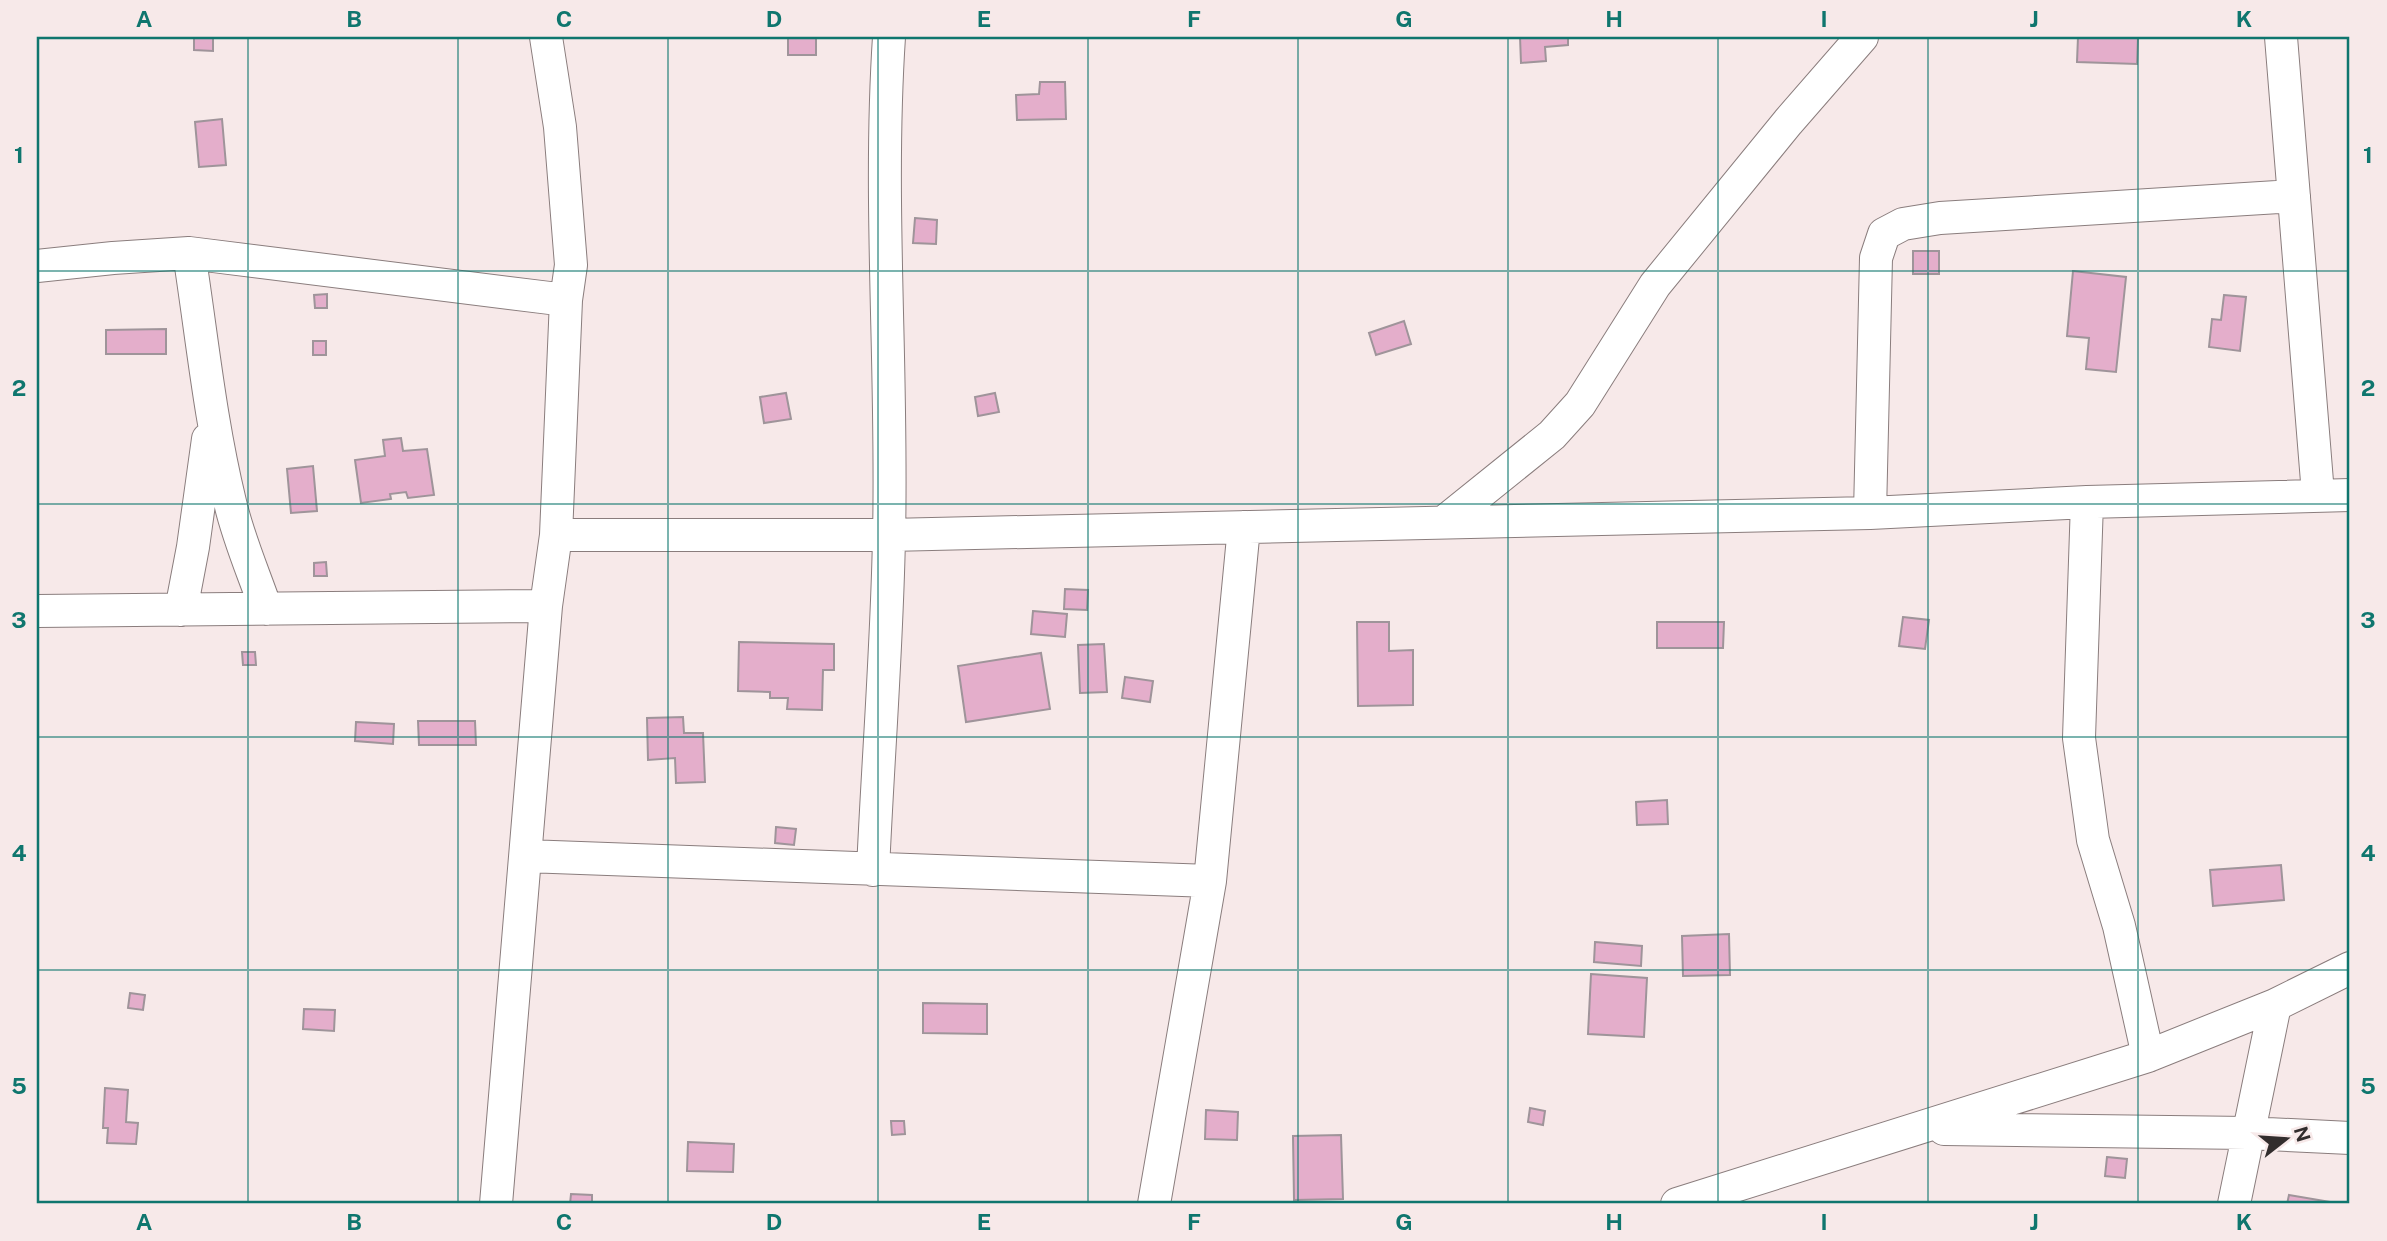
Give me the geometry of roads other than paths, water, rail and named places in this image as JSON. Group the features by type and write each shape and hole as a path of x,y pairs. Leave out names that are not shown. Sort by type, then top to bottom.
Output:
{"street":[{"path":"496,1204 546,606 555,535 566,300 571,265 560,127 546,37"},
{"path":"873,870 890,535 885,235 889,37"},
{"path":"1444,522 1552,435 1580,404 1655,285 1787,122 1862,37"},
{"path":"2281,37 2318,494"},
{"path":"1870,513 1876,258 1884,234 1902,224 1940,218 2294,196"},
{"path":"37,266 189,253 566,300"},
{"path":"189,253 211,417 231,506 266,609"},
{"path":"181,610 193,547 211,417"},
{"path":"555,535 890,535 1870,513 2087,502 2350,495"},
{"path":"2087,502 2079,738 2094,840 2119,926 2148,1056"},
{"path":"1154,1204 1210,881 1244,527"},
{"path":"37,611 546,606"},
{"path":"526,856 1210,881"},
{"path":"1676,1204 2148,1056 2275,1005 2350,968"},
{"path":"2234,1204 2275,1005"},
{"path":"1918,1129 2247,1133 2350,1138"}]}
